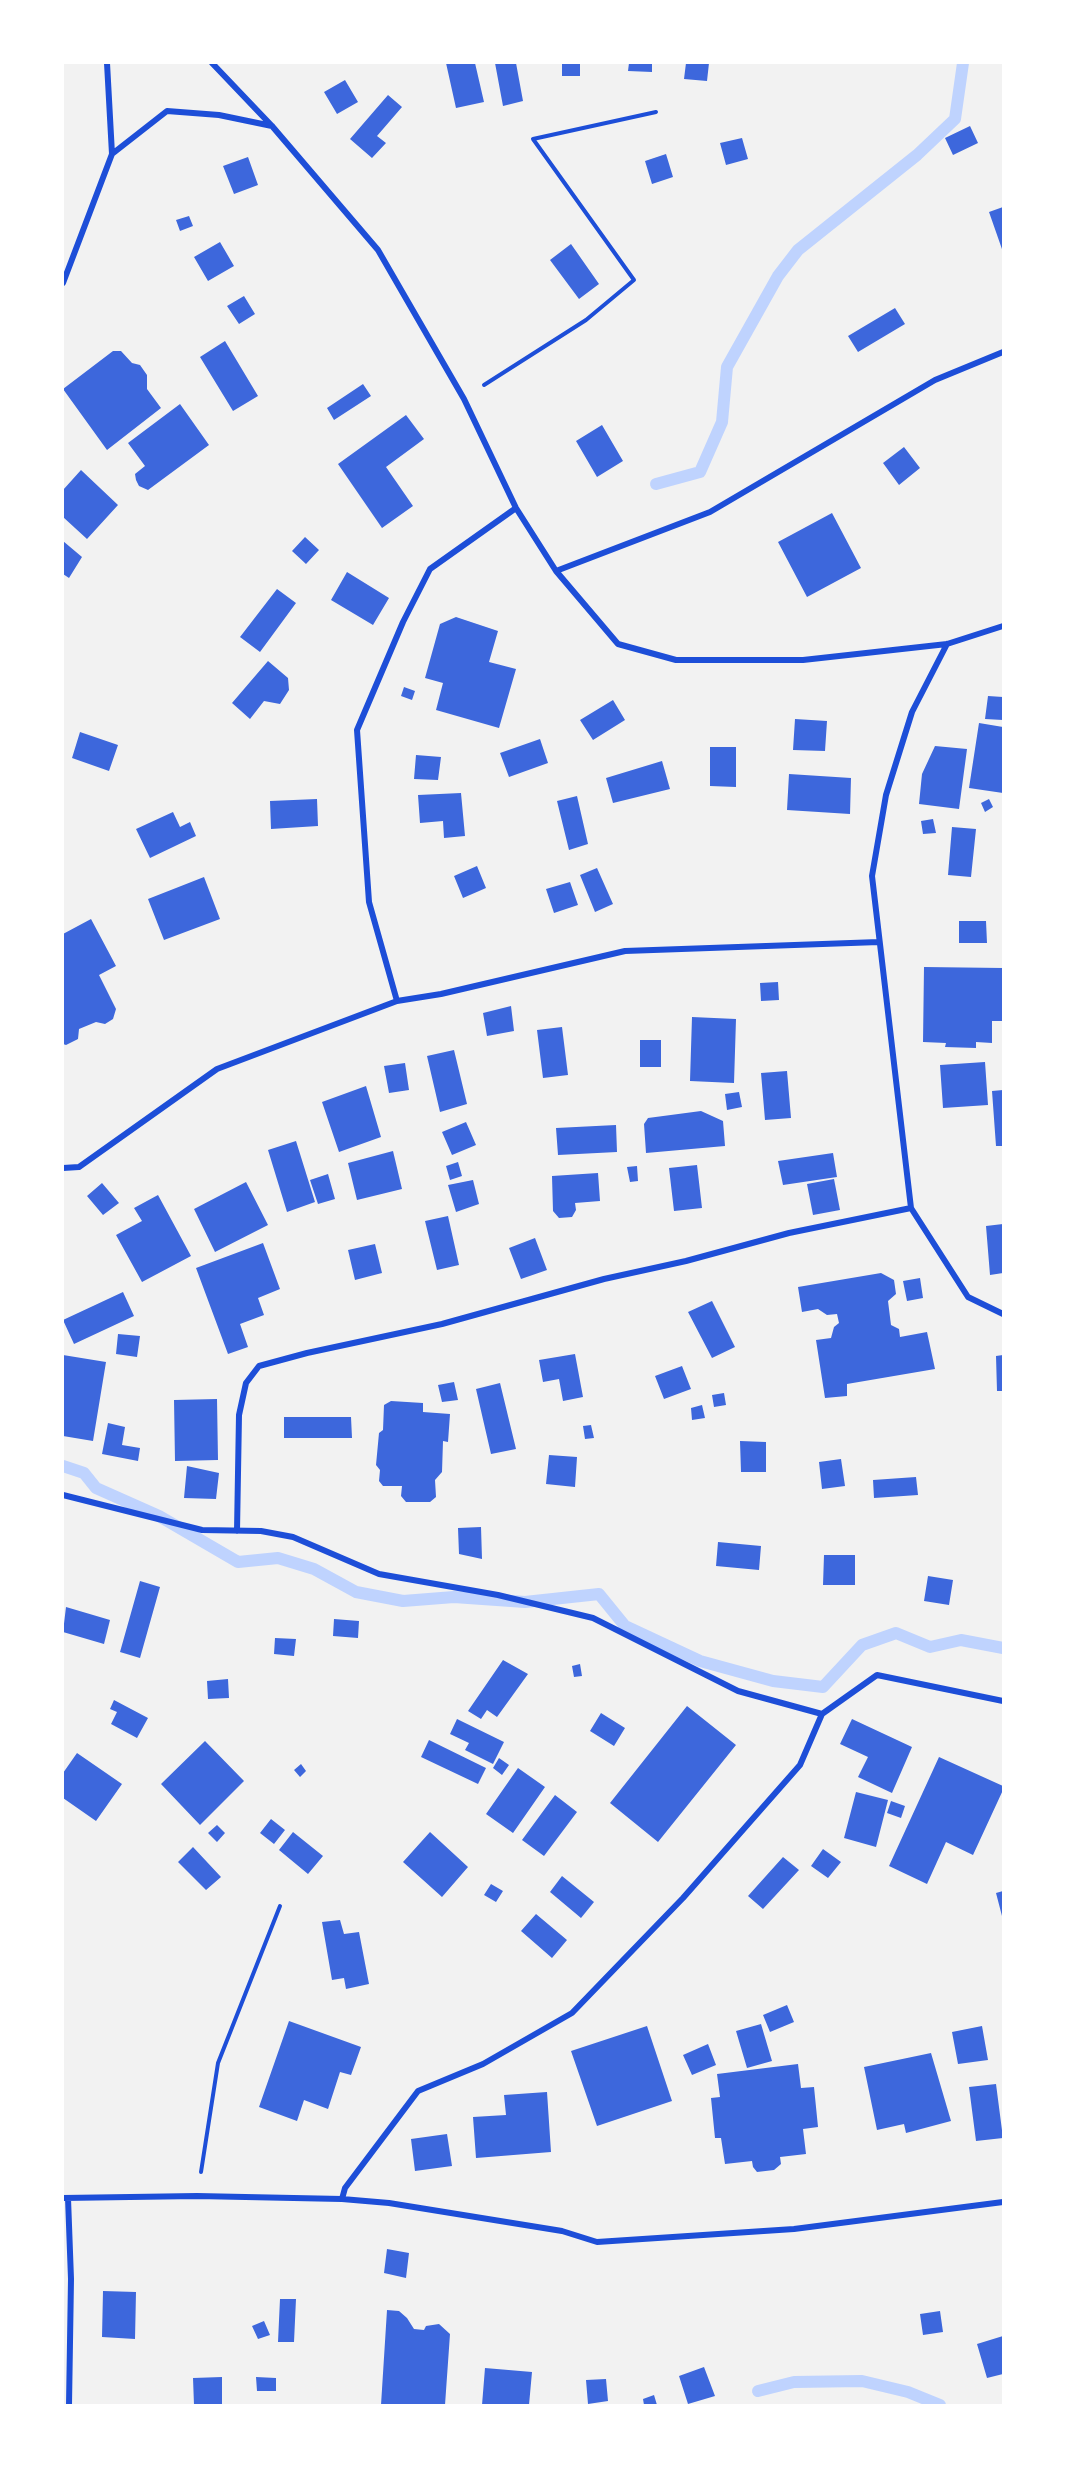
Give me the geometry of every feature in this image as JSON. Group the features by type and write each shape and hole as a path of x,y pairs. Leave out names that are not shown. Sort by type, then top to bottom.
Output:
{"street":[{"path":"63,283 112,154 107,63"},
{"path":"212,63 272,126 378,250 464,399 516,508 556,571 618,644 676,660 803,660 947,644 1003,626"},
{"path":"112,154 167,111 219,115 272,126"},
{"path":"556,571 710,512 935,380 1003,352"},
{"path":"397,1001 369,902 357,730 403,622 430,569 516,508"},
{"path":"947,644 912,712 886,795 872,876 911,1208 968,1297 1003,1314"},
{"path":"63,1168 79,1167 217,1069 397,1001 441,994 625,951 879,942"},
{"path":"237,1531 239,1415 246,1383 259,1366 306,1353 442,1324 604,1279 686,1261 789,1233 911,1208"},
{"path":"63,1495 202,1530 261,1531 293,1537 379,1574 498,1595 593,1618 738,1691 822,1713"},
{"path":"342,2199 345,2188 418,2091 483,2064 572,2013 683,1898 800,1765 822,1713 877,1675 1003,1701"},
{"path":"69,2405 71,2278 65,2198 197,2196 342,2199 389,2203 562,2231 597,2242 794,2229 1003,2202"}],"path":[{"path":"464,399 586,320 634,280 533,139 656,112"},
{"path":"197,2196 218,2063 280,1906"}],"building":[{"path":"446,63 475,63 484,102 456,108"},
{"path":"495,63 516,63 523,101 503,106"},
{"path":"562,63 580,63 580,76 562,76"},
{"path":"629,63 652,63 652,72 628,71"},
{"path":"686,63 709,63 707,81 684,79"},
{"path":"345,80 358,102 337,114 324,92"},
{"path":"388,95 402,107 377,136 386,143 372,158 350,139"},
{"path":"970,126 978,143 953,155 945,138"},
{"path":"742,138 748,159 726,165 720,143"},
{"path":"666,154 673,177 652,184 645,161"},
{"path":"248,157 258,185 234,194 223,166"},
{"path":"1003,207 1003,252 989,212"},
{"path":"189,216 193,226 180,231 176,220"},
{"path":"220,242 234,266 208,281 194,257"},
{"path":"571,244 599,284 579,299 550,260"},
{"path":"244,296 255,314 239,324 227,306"},
{"path":"895,308 905,324 858,352 848,336"},
{"path":"225,341 258,396 233,411 200,357"},
{"path":"113,351 121,351 132,363 140,365 147,375 147,389 161,408 107,450 63,389"},
{"path":"363,384 371,396 334,420 327,408"},
{"path":"180,404 209,445 148,490 139,486 136,480 135,474 145,466 128,443"},
{"path":"406,415 424,439 386,467 413,506 382,528 338,464"},
{"path":"602,425 623,461 597,477 576,441"},
{"path":"904,447 920,468 899,485 883,463"},
{"path":"81,470 118,505 87,539 63,517 63,490"},
{"path":"832,513 861,568 807,597 778,542"},
{"path":"305,537 319,550 306,564 292,551"},
{"path":"63,541 82,557 69,578 63,574"},
{"path":"347,572 389,598 373,625 331,600"},
{"path":"277,589 296,603 260,652 240,637"},
{"path":"456,617 498,631 489,662 516,669 499,728 436,710 443,683 425,678 440,624"},
{"path":"268,661 288,678 289,690 280,704 264,701 250,719 232,703"},
{"path":"404,687 415,691 412,700 401,696"},
{"path":"988,696 1003,697 1003,720 985,719"},
{"path":"613,700 625,720 593,740 580,720"},
{"path":"795,719 827,721 825,751 793,750"},
{"path":"979,723 1003,727 1003,793 969,788"},
{"path":"80,732 118,745 109,771 72,758"},
{"path":"540,739 548,763 509,777 500,753"},
{"path":"935,746 967,749 959,809 919,804 922,774"},
{"path":"710,747 736,747 736,787 710,786"},
{"path":"416,755 441,757 438,780 414,779"},
{"path":"662,761 670,789 613,803 606,778"},
{"path":"789,774 851,778 850,814 787,810"},
{"path":"461,793 465,836 444,838 443,821 420,823 418,795"},
{"path":"577,796 588,844 569,850 557,801"},
{"path":"317,799 318,826 271,829 270,801"},
{"path":"989,799 993,807 985,812 981,803"},
{"path":"173,812 180,827 190,822 196,836 150,858 136,829"},
{"path":"933,819 936,833 923,834 921,821"},
{"path":"952,827 976,829 971,877 948,875"},
{"path":"477,866 486,888 463,898 454,876"},
{"path":"597,868 613,904 595,912 580,875"},
{"path":"204,877 220,919 164,940 148,899"},
{"path":"570,882 578,905 554,913 546,889"},
{"path":"91,919 116,966 99,975 116,1009 113,1019 105,1024 96,1022 79,1029 78,1039 66,1045 63,1044 63,934"},
{"path":"959,921 986,921 987,943 959,943"},
{"path":"924,967 1003,968 1003,1021 992,1021 992,1043 976,1042 976,1048 945,1047 946,1043 923,1042"},
{"path":"778,982 779,1000 761,1001 760,983"},
{"path":"511,1006 514,1031 487,1036 483,1013"},
{"path":"692,1017 736,1019 734,1083 690,1081"},
{"path":"562,1027 568,1075 543,1078 537,1030"},
{"path":"640,1040 661,1040 661,1067 640,1067"},
{"path":"454,1050 467,1104 440,1112 427,1056"},
{"path":"985,1062 988,1105 943,1108 940,1065"},
{"path":"405,1063 409,1090 389,1093 384,1066"},
{"path":"787,1071 791,1118 765,1120 761,1073"},
{"path":"366,1086 381,1137 339,1152 322,1102"},
{"path":"1003,1090 1003,1146 996,1146 992,1091"},
{"path":"739,1092 742,1107 727,1110 725,1094"},
{"path":"701,1111 723,1121 725,1146 646,1153 644,1124 648,1118"},
{"path":"466,1122 476,1145 452,1155 442,1132"},
{"path":"616,1125 617,1152 558,1155 556,1128"},
{"path":"296,1141 315,1202 287,1212 268,1150"},
{"path":"393,1151 402,1189 357,1200 348,1163"},
{"path":"833,1153 837,1177 783,1185 778,1161"},
{"path":"458,1162 462,1176 450,1180 446,1166"},
{"path":"697,1165 702,1208 674,1211 669,1168"},
{"path":"637,1166 638,1181 630,1182 627,1167"},
{"path":"598,1173 600,1201 575,1203 576,1210 572,1217 559,1218 553,1211 552,1176"},
{"path":"328,1174 335,1199 318,1204 310,1180"},
{"path":"834,1179 840,1210 813,1215 807,1184"},
{"path":"473,1180 479,1204 456,1212 448,1185"},
{"path":"246,1182 268,1225 215,1252 194,1209"},
{"path":"102,1183 119,1203 103,1215 87,1196"},
{"path":"158,1195 191,1256 142,1282 116,1235 142,1221 134,1208"},
{"path":"448,1216 459,1265 437,1270 425,1221"},
{"path":"1003,1224 1003,1273 990,1275 986,1226"},
{"path":"535,1238 547,1270 521,1279 509,1248"},
{"path":"263,1243 280,1289 258,1298 264,1315 240,1324 248,1347 228,1354 196,1268"},
{"path":"375,1244 382,1273 355,1280 348,1250"},
{"path":"881,1273 894,1280 896,1294 888,1301 891,1325 899,1329 900,1337 927,1332 935,1369 847,1384 847,1396 825,1398 816,1340 831,1338 834,1327 839,1323 837,1314 827,1315 818,1309 802,1312 798,1287"},
{"path":"920,1278 923,1298 907,1301 903,1281"},
{"path":"123,1292 134,1316 74,1344 63,1320"},
{"path":"712,1301 735,1347 712,1358 688,1312"},
{"path":"118,1334 140,1336 137,1357 116,1354"},
{"path":"575,1354 583,1397 563,1401 559,1379 543,1382 539,1360"},
{"path":"63,1355 106,1362 93,1441 63,1436"},
{"path":"1003,1355 1003,1391 997,1391 996,1356"},
{"path":"682,1366 691,1389 664,1399 655,1376"},
{"path":"454,1382 458,1400 442,1402 438,1385"},
{"path":"500,1383 516,1449 491,1454 476,1389"},
{"path":"724,1393 726,1405 714,1407 712,1395"},
{"path":"217,1399 218,1460 175,1461 174,1400"},
{"path":"391,1401 423,1403 423,1412 450,1414 448,1442 443,1441 442,1472 435,1480 436,1497 430,1502 406,1502 401,1496 402,1486 383,1486 379,1481 380,1470 376,1465 379,1433 383,1430 384,1405"},
{"path":"702,1405 705,1418 692,1420 691,1408"},
{"path":"284,1417 351,1417 352,1438 284,1438"},
{"path":"108,1423 125,1427 122,1445 140,1448 138,1461 102,1454"},
{"path":"591,1425 594,1438 585,1439 583,1426"},
{"path":"740,1441 766,1442 766,1472 741,1472"},
{"path":"549,1455 577,1457 575,1487 546,1484"},
{"path":"841,1459 845,1486 822,1489 819,1462"},
{"path":"187,1466 219,1473 216,1499 184,1498"},
{"path":"916,1477 918,1495 874,1498 873,1480"},
{"path":"481,1527 482,1559 459,1554 458,1528"},
{"path":"718,1542 761,1546 759,1570 716,1566"},
{"path":"824,1555 855,1555 855,1585 823,1585"},
{"path":"928,1576 953,1580 949,1605 924,1601"},
{"path":"140,1581 160,1587 140,1658 120,1652"},
{"path":"66,1607 110,1620 104,1644 63,1632"},
{"path":"334,1619 359,1621 358,1638 333,1636"},
{"path":"275,1638 296,1639 294,1656 274,1654"},
{"path":"503,1660 528,1674 497,1717 487,1710 481,1719 468,1711"},
{"path":"580,1664 582,1676 574,1677 572,1666"},
{"path":"228,1679 229,1698 208,1699 207,1681"},
{"path":"114,1700 148,1718 137,1738 111,1724 117,1712 110,1709"},
{"path":"687,1706 736,1745 658,1842 610,1803"},
{"path":"601,1713 625,1728 614,1746 590,1731"},
{"path":"457,1719 504,1742 493,1764 465,1750 469,1743 450,1734"},
{"path":"852,1719 912,1747 892,1793 858,1777 868,1757 840,1744"},
{"path":"429,1740 486,1768 478,1784 421,1757"},
{"path":"205,1741 244,1781 200,1825 161,1784"},
{"path":"77,1753 122,1784 96,1821 63,1798 63,1773"},
{"path":"939,1757 1003,1786 1003,1790 973,1855 946,1842 927,1884 889,1866"},
{"path":"499,1758 509,1765 502,1775 493,1768"},
{"path":"301,1764 306,1771 300,1777 294,1770"},
{"path":"518,1768 545,1787 513,1833 486,1814"},
{"path":"856,1792 888,1800 876,1847 844,1838"},
{"path":"555,1795 577,1812 544,1856 522,1840"},
{"path":"891,1801 905,1806 901,1818 887,1813"},
{"path":"271,1819 285,1830 274,1844 260,1833"},
{"path":"217,1825 225,1833 217,1842 208,1833"},
{"path":"293,1832 323,1856 308,1874 279,1850"},
{"path":"430,1832 468,1867 442,1897 403,1862"},
{"path":"193,1847 221,1877 206,1890 178,1862"},
{"path":"823,1849 841,1862 828,1878 811,1866"},
{"path":"783,1857 799,1870 763,1909 748,1896"},
{"path":"562,1876 594,1902 581,1918 550,1892"},
{"path":"491,1884 503,1891 496,1902 484,1895"},
{"path":"1003,1891 1003,1916 1002,1916 996,1893"},
{"path":"536,1914 567,1940 552,1958 521,1931"},
{"path":"340,1920 344,1934 359,1932 369,1984 346,1989 344,1978 332,1980 322,1922"},
{"path":"787,2005 794,2022 770,2032 763,2015"},
{"path":"289,2021 361,2047 351,2075 340,2072 328,2109 304,2100 297,2121 259,2107"},
{"path":"761,2024 772,2061 747,2068 736,2031"},
{"path":"647,2026 672,2101 597,2126 571,2051"},
{"path":"982,2026 988,2060 958,2064 952,2032"},
{"path":"708,2044 716,2065 692,2075 683,2055"},
{"path":"931,2053 951,2121 906,2133 904,2124 877,2130 864,2067"},
{"path":"798,2064 801,2088 814,2087 818,2127 803,2129 806,2154 780,2157 781,2164 774,2170 757,2172 752,2161 725,2164 721,2138 715,2138 711,2098 720,2097 717,2074"},
{"path":"996,2084 1003,2138 976,2141 969,2087"},
{"path":"547,2092 551,2152 476,2158 473,2117 506,2115 504,2095"},
{"path":"447,2134 452,2166 415,2171 411,2139"},
{"path":"387,2249 409,2253 406,2278 384,2273"},
{"path":"103,2291 136,2292 135,2339 102,2337"},
{"path":"280,2299 296,2299 294,2342 278,2342"},
{"path":"387,2310 399,2311 414,2329 424,2330 426,2326 439,2324 450,2334 445,2405 381,2405"},
{"path":"940,2311 943,2332 923,2335 920,2314"},
{"path":"264,2321 270,2335 258,2339 252,2326"},
{"path":"1003,2336 1003,2374 987,2378 977,2344"},
{"path":"704,2367 715,2396 688,2404 679,2376"},
{"path":"485,2368 532,2372 529,2405 482,2405"},
{"path":"222,2377 222,2405 194,2405 193,2378"},
{"path":"256,2377 276,2378 276,2391 257,2391"},
{"path":"606,2379 608,2401 588,2404 586,2380"},
{"path":"654,2395 657,2405 644,2405 643,2399"}],"waterway":[{"path":"656,484 700,472 722,422 727,367 778,276 798,250 917,155 955,119 963,63"},
{"path":"63,1466 84,1473 96,1488 159,1516 238,1562 278,1558 314,1569 356,1592 403,1601 454,1597 525,1602 599,1594 625,1626 700,1661 773,1681 823,1687 862,1645 896,1633 930,1647 961,1640 1003,1648"},
{"path":"758,2391 794,2382 862,2381 908,2392 940,2405"}]}
